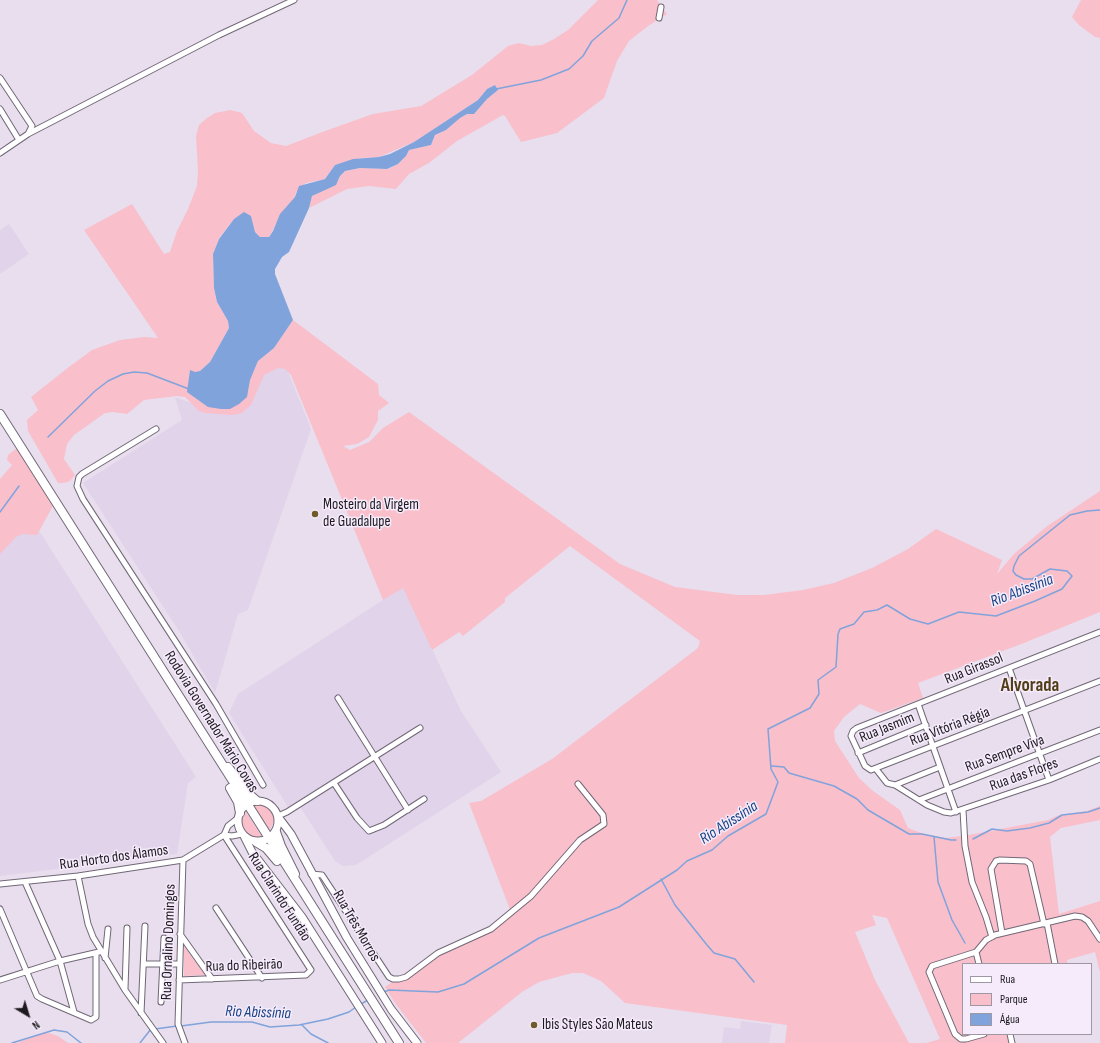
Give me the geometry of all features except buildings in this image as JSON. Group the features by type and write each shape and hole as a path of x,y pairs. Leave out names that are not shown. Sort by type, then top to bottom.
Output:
{"highway":[{"name":"Rodovia Governador Mário Covas","path":"0,414 301,892 399,1043"},
{"path":"208,743 212,757 238,802 239,815"},
{"path":"216,756 230,770 248,794 257,801"},
{"path":"276,832 281,846 295,872 301,892"},
{"path":"256,842 266,848 288,870"}],"main road":[{"path":"257,801 247,805 239,815 238,824 243,835 252,852 302,917 382,1043"},
{"name":"Rua Três Morros","path":"257,801 264,802 272,806 278,817 291,834 347,938 391,1009 417,1043"},
{"path":"243,835 256,842 269,839 276,832 278,817"}],"street":[{"path":"0,153 28,134 219,35 294,0"},
{"path":"659,18 661,7"},
{"path":"0,78 31,122 32,126 28,134"},
{"path":"0,110 20,140"},
{"path":"156,429 82,474 79,477 77,486 83,499 216,704 263,785"},
{"name":"Rua Girassol","path":"858,753 851,736 851,733 857,728 1100,632"},
{"path":"1009,668 1026,710 1049,780"},
{"name":"Rua Vitória Régia","path":"876,769 1100,681"},
{"path":"338,698 408,810"},
{"path":"858,753 867,769 876,769 882,779 935,809 944,812 956,812 918,704"},
{"name":"Rua Jasmim","path":"858,753 926,725"},
{"path":"278,817 420,728"},
{"name":"Rua Sempre Viva","path":"919,800 948,787 1041,754 1100,730"},
{"name":"Rua das Flores","path":"956,812 1049,780 1100,759"},
{"path":"895,785 940,767"},
{"path":"334,783 357,818 369,831 384,825 424,799"},
{"path":"312,874 319,874 324,877 389,977 393,980 399,980 406,977 438,953 491,929 531,896 580,840 604,824 603,815 578,784"},
{"path":"963,810 966,846 972,882 992,937"},
{"path":"239,815 228,826 224,835 243,835"},
{"name":"Rua Clarindo Fundão","path":"224,835 230,842 310,967 310,972"},
{"name":"Rua Horto dos Álamos","path":"0,884 78,876 183,860 224,835"},
{"path":"230,842 232,836"},
{"name":"Rua Ornalino Domingos","path":"183,860 179,964 179,1027 185,1043"},
{"path":"1002,933 991,868 996,861 1000,860 1026,861 1030,864 1055,963"},
{"path":"0,909 38,997 91,1020 96,1017 98,952 90,931 78,876"},
{"path":"25,882 60,961 74,1012"},
{"path":"216,908 262,978"},
{"path":"980,1035 966,1038 958,1037 929,972 930,968 935,964 976,952 986,940 1002,933 1075,916 1088,920 1100,939"},
{"path":"141,1014 145,926"},
{"path":"125,990 127,928"},
{"path":"105,959 108,929"},
{"path":"180,934 212,979"},
{"path":"161,1002 164,938"},
{"path":"98,952 105,959 141,1014 163,1043"},
{"path":"0,980 60,961 98,952"},
{"path":"976,952 979,963"},
{"path":"144,964 179,964"},
{"name":"Rua do Ribeirão","path":"179,980 262,978 306,975 310,972"}],"shaded area":[{"path":"9,224 29,254 0,274 0,230"},
{"path":"283,359 311,429 248,610 238,614 215,693 179,631 83,483 182,420 175,397 214,412 257,367"},
{"path":"22,504 196,777 188,783 177,854 0,876 0,527"},
{"path":"403,587 461,711 501,772 356,865 343,866 335,861 297,802 288,807 229,713 238,694"},
{"path":"741,1021 772,1025 769,1043 722,1043 724,1027 740,1029"}],"green space":[{"path":"598,0 657,0 667,14 648,26 629,41 617,61 604,98 557,133 521,142 503,115 457,141 429,163 409,174 396,189 369,186 347,189 309,208 312,196 339,180 340,176 345,171 360,168 388,169 398,164 406,156 409,150 431,145 435,135 446,130 459,118 467,114 474,114 487,99 498,90 495,85 487,89 478,100 414,142 379,157 360,158 335,165 325,179 306,183 296,192 295,197 279,218 269,237 260,237 255,232 251,216 246,214 234,219 219,238 213,254 214,288 217,302 228,321 229,328 210,362 200,371 195,373 190,370 188,388 248,392 250,380 258,361 274,348 293,320 378,384 379,395 389,403 378,411 378,420 369,437 357,444 343,446 350,450 369,442 383,428 409,412 620,564 675,587 737,595 764,595 803,590 834,583 872,568 908,549 936,529 1002,560 997,574 1014,554 1046,527 1100,491 1100,612 1024,643 918,683 923,698 881,713 860,704 844,717 834,731 835,741 859,778 873,791 900,810 908,828 924,834 946,838 969,835 1048,820 1059,815 1087,811 1100,806 1100,820 1061,828 1050,837 1059,914 1100,901 1100,972 1095,952 1067,960 1068,963 962,963 962,1035 1013,1035 1013,1043 926,1043 940,1039 887,918 872,915 876,925 855,932 875,980 909,1043 785,1043 787,1025 625,1003 601,981 583,973 572,973 539,982 522,992 458,1043 426,1043 395,1003 385,987 444,947 490,927 511,912 469,803 481,801 552,759 698,648 700,641 570,546 505,598 505,602 463,636 459,632 432,650 403,588 383,600 291,375 285,369 278,368 264,375 251,405 242,413 233,415 205,413 199,411 185,397 177,396 144,400 127,414 113,412 105,413 74,435 67,444 64,459 75,475 70,481 64,483 58,483 28,431 27,420 38,410 31,397 92,350 120,340 144,337 158,338 84,230 132,204 164,254 170,252 177,231 197,186 198,171 196,136 199,125 207,118 215,113 230,110 242,113 254,131 271,143 286,146 373,114 421,106 472,75 508,46 519,43 531,46 542,45 568,30"},
{"path":"1081,0 1100,0 1100,38 1095,37 1079,25 1072,17"},
{"path":"18,447 54,504 37,535 22,534 16,537 0,554 0,479 12,465 7,460 8,455"},
{"path":"262,802 271,808 275,818 270,830 253,805"},
{"path":"246,812 262,837 251,839 244,832 241,820"},
{"path":"184,946 205,975 184,976"},
{"path":"46,1032 58,1036 68,1043 17,1043"}],"water":[{"path":"495,85 498,90 487,99 474,114 467,114 446,130 435,135 431,145 409,150 406,156 398,164 387,169 360,168 345,171 340,176 336,185 312,196 309,208 289,252 282,257 275,269 275,274 293,320 274,348 258,361 250,380 247,397 230,409 221,409 208,407 187,392 190,370 195,372 200,371 210,362 229,328 228,321 217,302 214,288 213,254 219,239 234,219 244,212 251,216 255,232 260,237 269,237 280,214 295,197 299,186 325,179 335,165 353,159 379,157 390,154 414,142 478,100 487,89"}],"waterway":[{"path":"496,89 541,80 569,69 583,56 592,41 619,18 627,0"},
{"path":"48,437 95,391 108,381 123,374 134,372 147,373 189,389"},
{"path":"0,512 19,486"},
{"name":"Rio Abissínia","path":"384,992 389,990 438,992 464,984 539,938 619,907 677,870 687,861 712,850 728,836 766,814 778,782 771,769 768,729 810,708 819,694 818,680 836,667 838,634 840,629 854,624 864,612 877,610 887,605 910,619 928,624 959,612 996,616 1062,589 1072,576 1067,571 1050,569 1032,579 1024,579 1016,575 1013,571 1014,566 1019,556 1070,515 1100,510"},
{"path":"772,766 784,767 789,773 834,786 857,799 868,810 909,834 922,834 956,840"},
{"path":"973,839 992,829 1007,831 1030,828 1049,823 1062,815 1088,812 1100,808"},
{"path":"934,837 938,882 952,920 965,943"},
{"path":"661,879 675,905 714,953 735,959 754,982"},
{"name":"Rio Abissínia","path":"361,1004 368,1000"},
{"name":"Rio Abissínia","path":"181,1026 211,1022 252,1022 270,1027 299,1025 328,1019 349,1012 356,1007"},
{"path":"302,1025 311,1034 328,1043"},
{"name":"Rio Abissínia","path":"155,1029 177,1026"},
{"name":"Rio Abissínia","path":"140,1043 151,1029"},
{"name":"Rio Abissínia","path":"12,1043 54,1030 67,1032 81,1043"}],"place":[{"name":"Mosteiro da Virgem de Guadalupe","path":"315,514"},
{"name":"Ibis Styles São Mateus","path":"534,1025"}],"district":[{"name":"Alvorada","path":"1030,686"}]}
